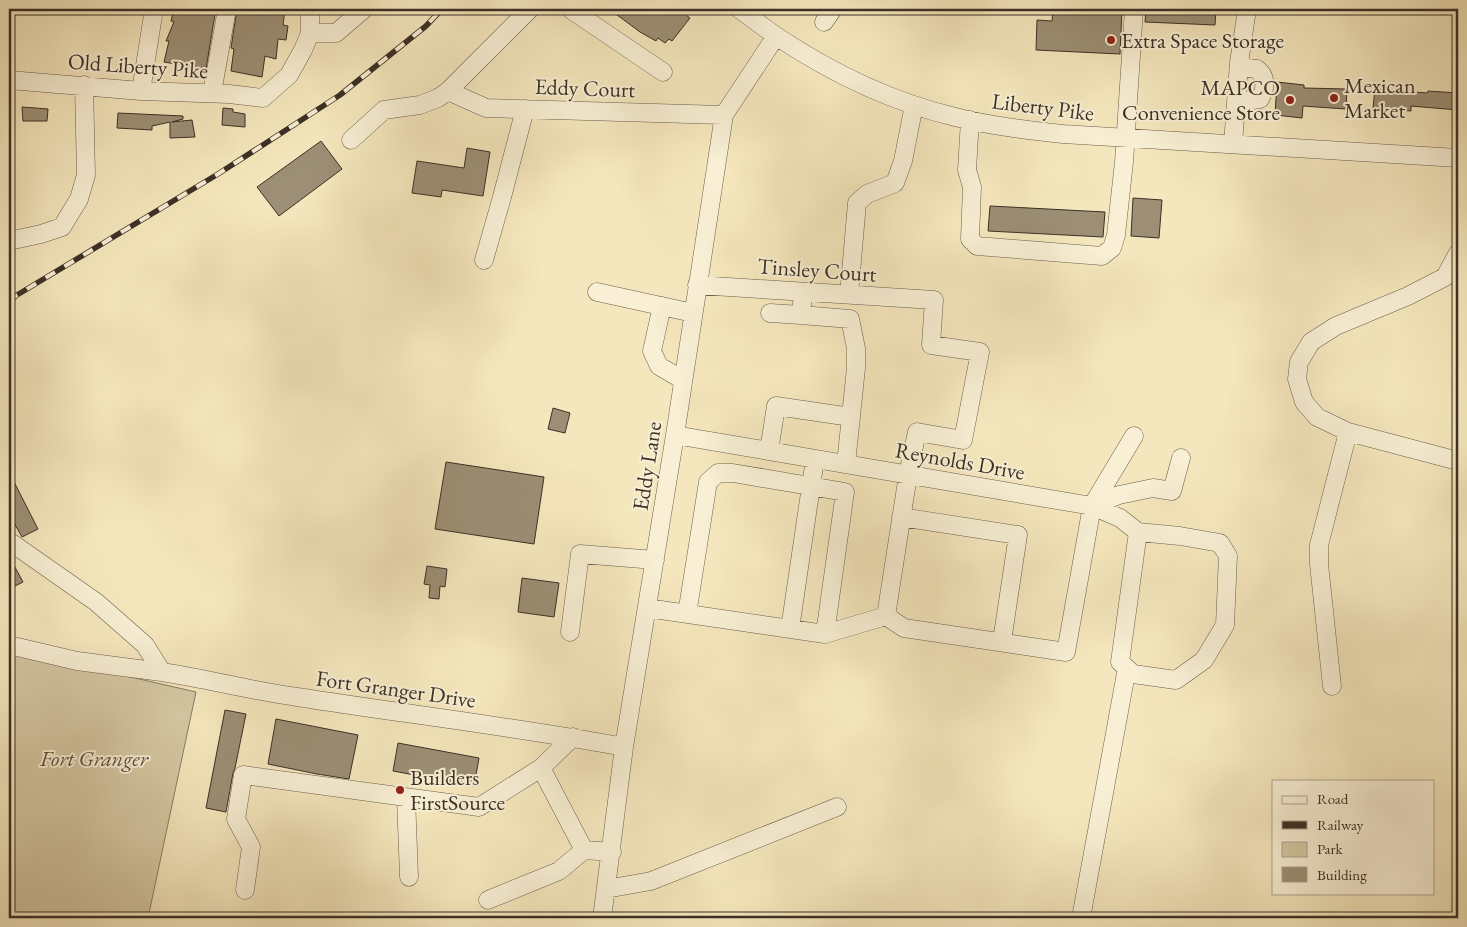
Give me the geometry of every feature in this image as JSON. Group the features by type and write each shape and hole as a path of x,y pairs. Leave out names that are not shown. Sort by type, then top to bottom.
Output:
{"street":[{"path":"141,91 154,9"},
{"path":"212,93 227,9"},
{"path":"310,9 310,32 336,33 364,9"},
{"path":"351,140 384,110 420,105 438,98 448,91 530,9"},
{"path":"570,9 662,72"},
{"name":"Liberty Pike","path":"739,9 776,36 834,71 914,105 970,120 1004,127 1063,134 1458,158"},
{"path":"970,120 967,170 972,187 970,239 977,246 1102,256 1112,248 1116,235 1124,162 1124,138 1134,9"},
{"path":"1233,144 1239,67 1247,9"},
{"name":"Old Liberty Pike","path":"9,80 141,91 212,93 263,98 289,74 310,32"},
{"name":"Eddy Lane","path":"602,918 612,852 624,746 675,435 724,115 776,36"},
{"path":"1236,100 1260,99 1264,84 1264,77 1257,69 1239,67"},
{"path":"9,241 62,227 78,199 86,175 84,85"},
{"name":"Eddy Court","path":"448,91 486,108 724,115"},
{"path":"849,295 857,203 867,194 895,183 903,161 914,105"},
{"path":"484,260 525,109"},
{"path":"1458,253 1445,276 1408,296 1336,326 1311,342 1299,362 1297,379 1304,402 1317,417 1348,432 1458,461"},
{"name":"Tinsley Court","path":"697,285 934,300 931,345 980,352 963,440 917,432 908,475"},
{"path":"597,292 693,313"},
{"path":"801,315 803,292"},
{"path":"662,306 652,351 659,366 683,380"},
{"path":"770,313 850,319 856,348 846,464"},
{"path":"769,451 776,406 851,417"},
{"path":"1332,686 1319,564 1319,545 1348,432"},
{"name":"Reynolds Drive","path":"675,435 1092,506 1120,518 1138,532"},
{"path":"886,616 904,628 1002,641 1066,652 1092,506 1134,436"},
{"path":"1092,506 1119,495 1154,488 1172,492 1181,458"},
{"path":"790,629 815,459"},
{"path":"687,614 708,482 718,473 733,473 845,492 825,634"},
{"path":"886,616 908,475"},
{"path":"901,517 1018,535 1002,641"},
{"path":"1138,532 1180,536 1220,543 1228,556 1225,625 1204,660 1176,680 1133,674 1120,662 1138,532"},
{"path":"9,541 96,602 145,645 162,672"},
{"path":"570,632 580,554 654,560"},
{"path":"647,608 825,634 886,616"},
{"name":"Fort Granger Drive","path":"9,645 77,661 203,678 294,697 624,746"},
{"path":"1081,918 1127,668"},
{"path":"245,890 251,847 236,819 243,775 479,807 541,768 573,737"},
{"path":"541,768 584,850"},
{"path":"406,797 409,877"},
{"path":"606,889 652,881 838,807"},
{"path":"488,900 559,871 584,850 612,852"}],"green space":[{"name":"Fort Granger","path":"9,649 196,692 148,918 9,918"}],"building":[{"path":"174,9 215,14 206,69 164,62 169,41 166,41 174,22 171,21"},
{"path":"237,9 285,9 283,25 288,26 286,40 278,39 276,59 265,56 262,77 231,71 234,49 231,48"},
{"path":"609,9 685,9 686,15 690,18 672,41 669,39 665,43 658,38 656,41 640,32"},
{"path":"1053,9 1122,9 1120,54 1036,50 1037,20 1052,21"},
{"path":"1146,9 1216,9 1215,25 1145,22"},
{"path":"1277,82 1304,85 1304,88 1347,89 1346,109 1303,106 1302,118 1275,115"},
{"path":"1375,89 1458,93 1458,110 1411,106 1411,111 1373,108"},
{"path":"22,107 48,109 47,121 23,121"},
{"path":"223,108 233,109 233,112 245,114 245,127 222,125"},
{"path":"118,113 183,116 183,119 172,122 192,120 195,137 170,138 170,122 152,126 152,130 117,128"},
{"path":"321,141 342,169 279,216 257,187"},
{"path":"467,148 490,152 483,196 442,190 441,197 412,193 417,161 464,168"},
{"path":"1133,198 1162,200 1159,238 1131,236"},
{"path":"990,206 1105,212 1103,237 988,231"},
{"path":"553,408 570,413 565,433 548,429"},
{"path":"446,462 544,477 534,544 435,529"},
{"path":"9,472 38,529 22,537 9,514"},
{"path":"9,556 23,582 9,589"},
{"path":"427,566 447,569 445,587 440,586 439,599 429,598 430,585 424,584"},
{"path":"522,578 559,583 554,617 518,612"},
{"path":"225,710 246,714 226,812 206,808"},
{"path":"276,719 358,735 349,779 268,764"},
{"path":"398,743 479,758 474,786 393,771"}],"railway":[{"path":"9,302 17,295 218,174 340,95 426,26 442,9"}],"place":[{"name":"Extra Space Storage","path":"1111,40"},
{"name":"Mexican Market","path":"1334,98"},
{"name":"MAPCO Convenience Store","path":"1290,100"},
{"name":"Builders FirstSource","path":"400,790"}]}
